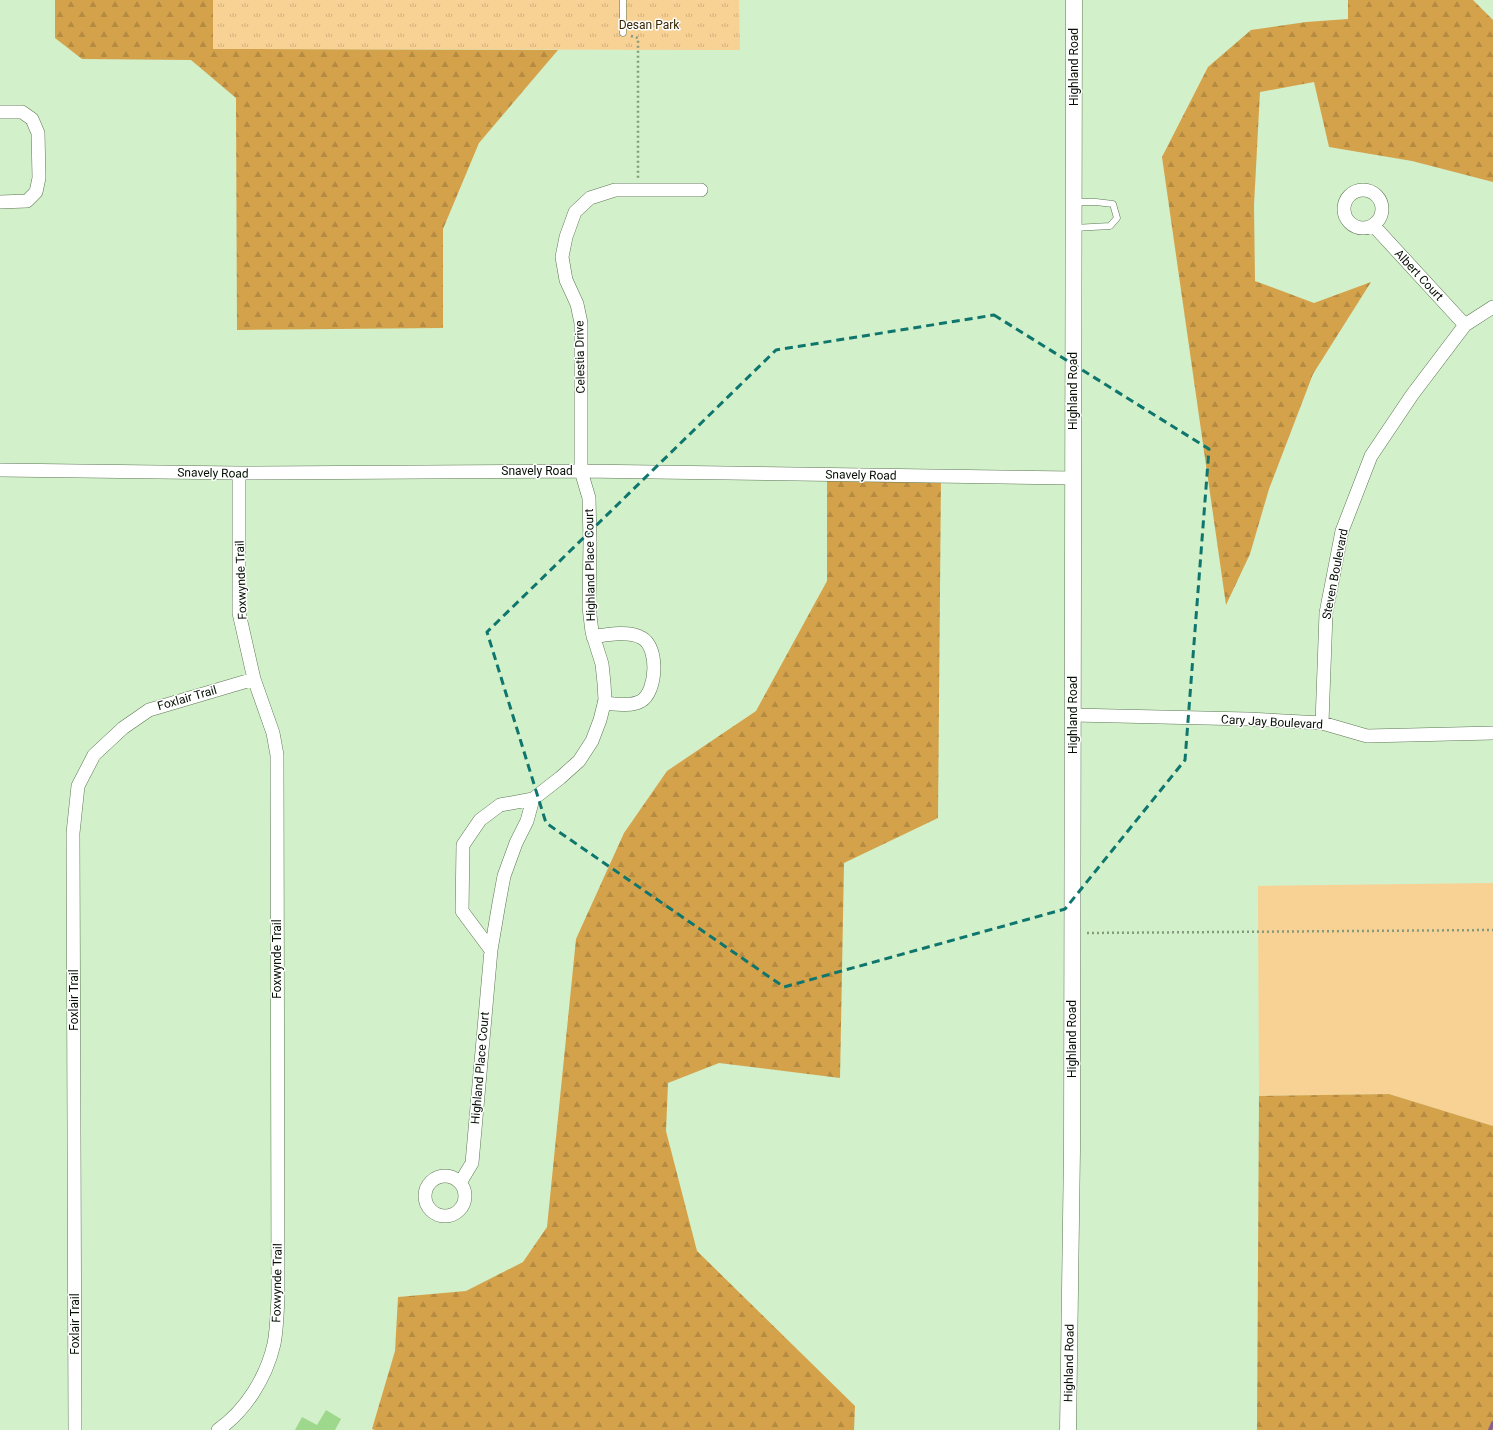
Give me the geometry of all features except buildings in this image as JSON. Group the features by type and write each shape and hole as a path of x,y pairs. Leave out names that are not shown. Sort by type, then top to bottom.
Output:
{"street":[{"name":"Highland Road","path":"1068,1430 1072,1142 1074,0"},
{"path":"0,112 22,112 32,119 38,133 39,178 36,192 27,201 0,202"},
{"name":"Celestia Drive","path":"581,471 581,323 577,304 566,280 562,257 566,237 575,212 590,198 615,190 701,190"},
{"name":"Albert Court","path":"1373,225 1465,325"},
{"name":"Steven Boulevard","path":"1322,723 1326,612 1342,530 1371,456 1412,395 1465,325 1493,307"},
{"name":"Snavely Road","path":"0,470 239,473 581,471 1073,478"},
{"name":"Highland Place Court","path":"492,950 462,911 463,845 480,820 500,805 533,799 579,761 592,741 600,720 604,703 602,664 593,637 589,607 589,498 581,471"},
{"name":"Foxwynde Trail","path":"218,1430 230,1421 252,1396 268,1365 274,1343 278,1298 277,755 273,733 254,679 239,613 239,473"},
{"path":"593,637 607,634 635,635 644,639 650,646 653,655 652,686 641,701 631,704 604,703"},
{"name":"Foxlair Trail","path":"75,1430 73,833 78,786 94,755 123,728 149,710 254,679"},
{"name":"Cary Jay Boulevard","path":"1073,715 1237,719 1322,723 1367,736 1493,733"},
{"name":"Highland Place Court","path":"460,1183 472,1163 492,950 504,876 516,843 527,821 533,799"}],"lane":[{"path":"623,0 623,34"},
{"path":"1074,202 1113,204 1117,218 1110,226 1074,228"}],"path":[{"path":"623,34 638,38 638,189"},
{"path":"1072,933 1493,930"}],"highlighted area":[{"path":"994,315 1209,449 1185,760 1065,909 784,987 546,823 487,632 776,350"}],"green space":[{"path":"55,0 213,0 213,49 558,50 479,143 443,229 443,328 237,330 236,98 191,60 82,59 55,38"},
{"name":"Desan Park","path":"213,0 739,0 740,50 213,49"},
{"path":"1348,0 1473,0 1493,20 1493,182 1412,161 1329,147 1314,82 1260,92 1254,205 1255,281 1314,303 1371,282 1313,374 1269,489 1250,554 1226,605 1162,157 1208,67 1251,30 1306,22 1348,19"},
{"path":"827,474 941,476 938,818 844,863 840,1078 719,1063 668,1083 666,1131 697,1251 855,1406 854,1430 372,1429 395,1351 398,1297 466,1291 523,1262 547,1227 576,939 624,833 667,771 756,711 827,581"},
{"path":"1493,883 1493,1126 1389,1094 1259,1096 1258,886"},
{"path":"1389,1094 1493,1126 1493,1430 1257,1430 1259,1096"}],"waterway":[{"path":"1490,1430 1493,1423"}]}
